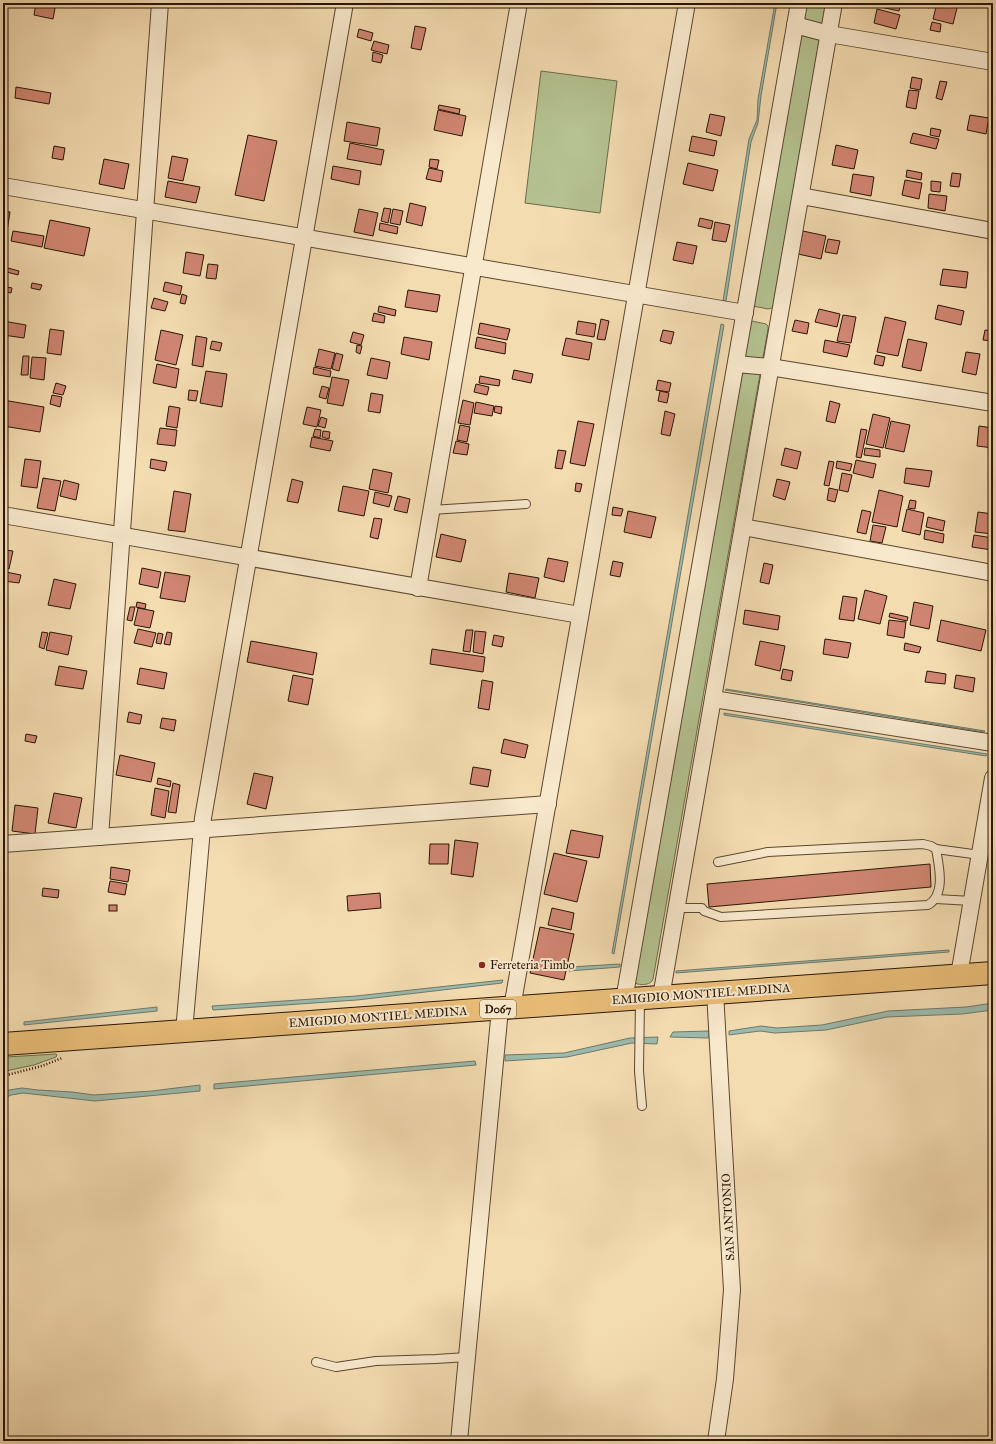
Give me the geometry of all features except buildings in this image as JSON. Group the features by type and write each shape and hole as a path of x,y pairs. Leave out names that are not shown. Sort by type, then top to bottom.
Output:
{"main road":[{"name":"EMIGDIO MONTIEL MEDINA","path":"3,1044 993,973"}],"street":[{"path":"100,837 160,3"},
{"path":"184,1031 202,829 345,3"},
{"path":"418,588 519,3"},
{"path":"459,1441 506,1008 548,804 687,3"},
{"path":"632,999 736,364 799,3"},
{"path":"661,997 834,3"},
{"path":"795,25 829,34 993,62"},
{"path":"3,186 745,312"},
{"path":"801,196 993,231"},
{"path":"736,364 770,367 993,403"},
{"path":"3,515 580,615"},
{"path":"743,527 993,573"},
{"path":"713,699 993,744"},
{"path":"959,975 993,778"},
{"path":"3,844 548,804"},
{"name":"SAN ANTONIO","path":"715,992 732,1290 725,1379 716,1441"}],"lane":[{"path":"431,510 526,504"},
{"path":"718,862 768,852 923,844 936,849 980,855"},
{"path":"936,849 940,874 936,899"},
{"path":"677,908 702,908 704,911 721,917 928,905 936,899 972,901"},
{"path":"632,999 642,1106"},
{"path":"316,1362 336,1366 376,1360 436,1360 467,1357"}],"path":[{"path":"3,1076 58,1061 73,1052 86,1038"}],"green space":[{"path":"805,3 826,3 773,306 772,308 768,309 753,306"},
{"path":"541,71 617,81 600,213 525,203"},
{"path":"752,321 766,324 768,329 653,979 649,983 637,984 635,982 750,322"},
{"path":"56,1054 56,1057 34,1065 6,1071 3,1070 3,1060 6,1057"}],"shaded area":[{"path":"775,3 777,3 761,96 758,123 751,142 726,301 723,301 749,139 757,120 758,99"},
{"path":"721,324 724,325 614,954 612,953"},
{"path":"726,689 985,731 725,690"},
{"path":"724,713 987,754 986,756 724,715"},
{"path":"949,950 949,952 676,973 676,971"},
{"path":"620,964 620,967 569,971 570,967"},
{"path":"503,980 502,983 357,1000 213,1010 212,1006 356,996"},
{"path":"993,1003 993,1010 962,1014 887,1017 826,1030 775,1033 760,1031 729,1035 729,1031 761,1026 777,1028 822,1025 888,1011 966,1007"},
{"path":"157,1007 157,1011 24,1025 24,1022"},
{"path":"709,1031 709,1038 670,1037 673,1032"},
{"path":"658,1037 657,1044 632,1043 567,1057 505,1061 505,1055 564,1053 630,1038"},
{"path":"475,1061 476,1065 214,1089 214,1084"},
{"path":"200,1085 200,1091 95,1101 23,1093 11,1095 3,1099 3,1094 9,1090 22,1088 94,1095 152,1091"}],"place":[{"name":"Ferreteria Timbo","path":"482,965"}]}
